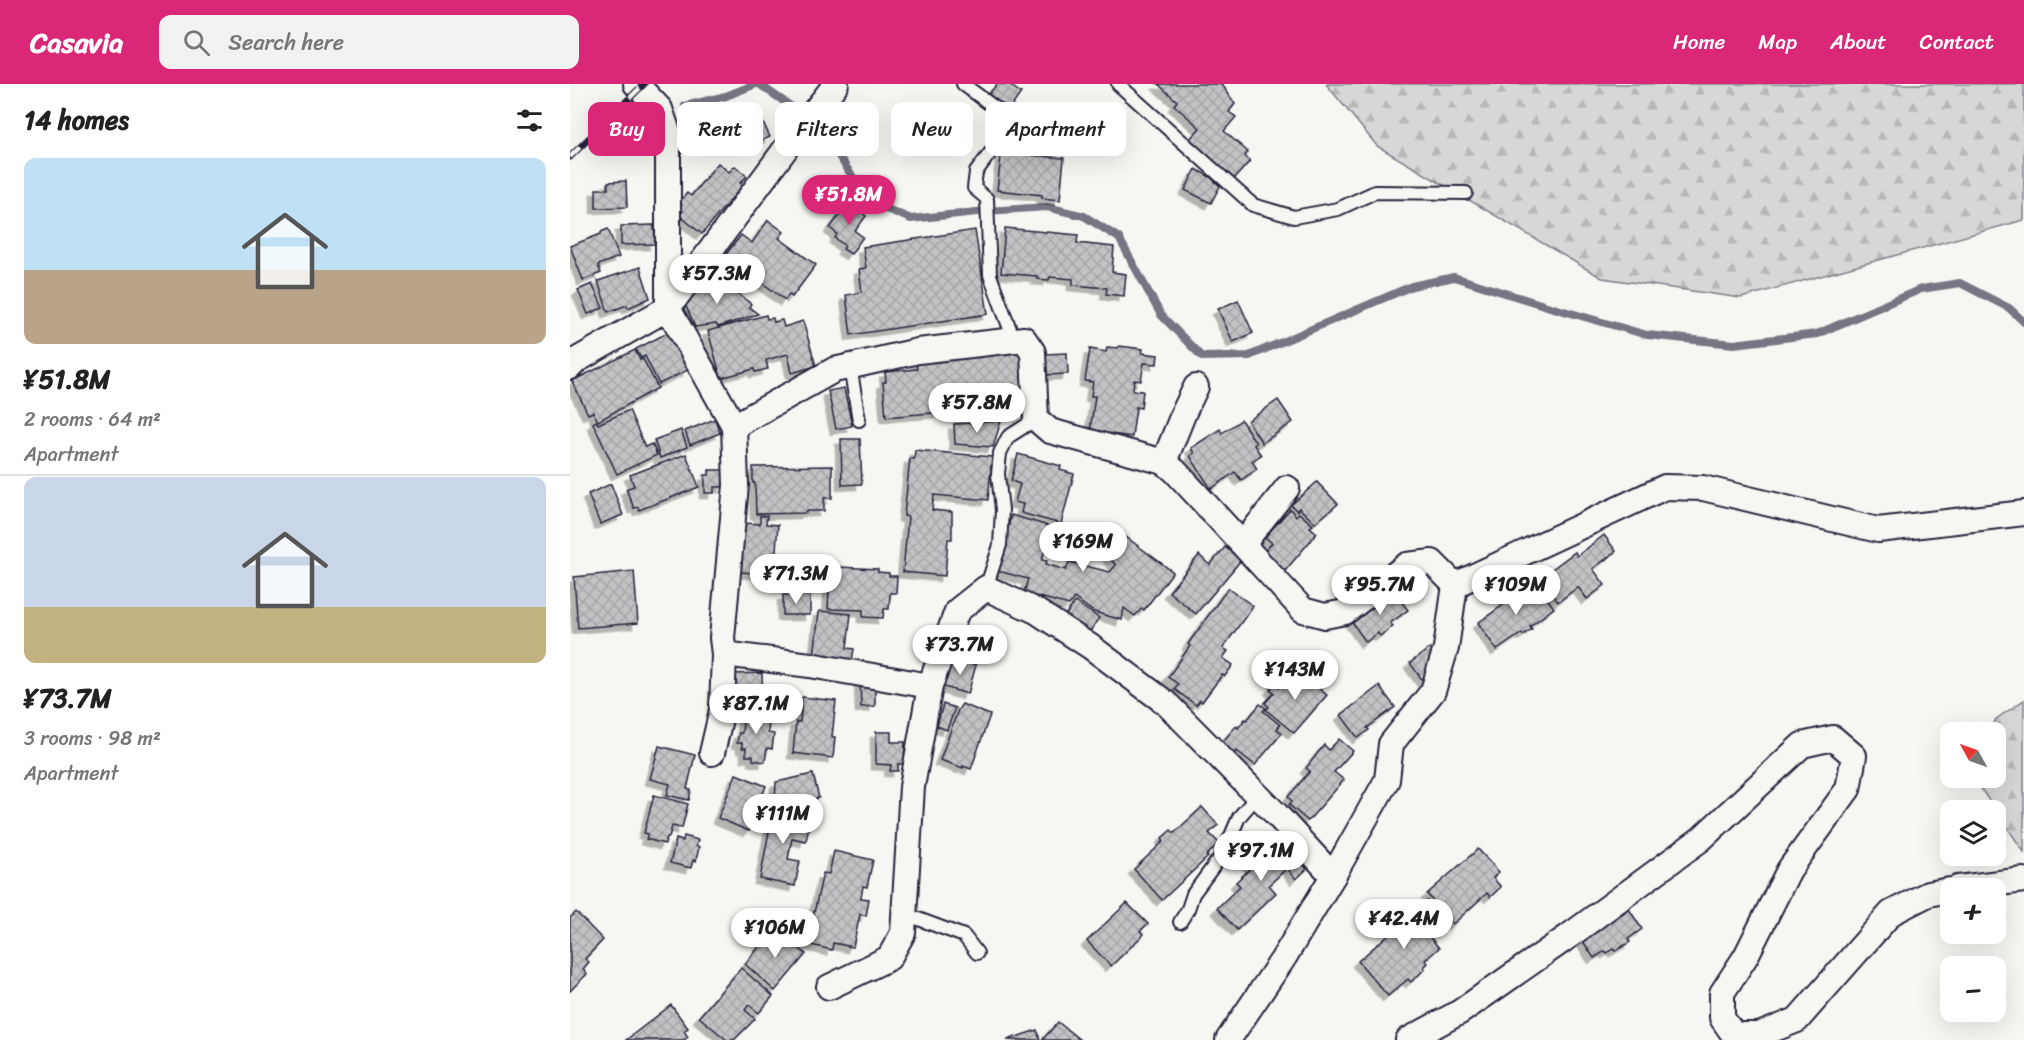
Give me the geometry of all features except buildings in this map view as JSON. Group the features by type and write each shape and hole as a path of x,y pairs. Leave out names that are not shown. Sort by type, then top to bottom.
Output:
{"street":[{"path":"636,84 660,109 668,132 668,308 734,426 736,485 722,638 724,654 722,710 712,753"},
{"path":"570,368 577,360 668,308 797,133 836,84"},
{"path":"734,426 834,370 918,351 1024,339 1033,352 1036,419 1050,431 1164,462 1175,471 1303,610 1325,616 1345,612 1407,565 1432,562 1455,585"},
{"path":"1164,462 1196,387"},
{"path":"1455,585 1665,487 1703,488 1878,530 2024,513"},
{"path":"1242,544 1287,488"},
{"path":"1228,1040 1283,959 1334,876 1387,780 1391,744 1433,691 1446,648 1455,585"},
{"path":"829,987 889,958 903,933 912,787 930,686 957,611 986,588 1036,611 1091,647 1166,703 1258,795 1334,876"},
{"path":"724,654 810,665 930,686"},
{"path":"1408,1040 1460,1012 1569,936 1701,839 1802,745 1833,738 1854,756 1848,789 1789,870 1746,956 1722,993 1722,1018 1734,1035 1759,1035 1797,1020 1891,913 1928,894 1940,892"},
{"path":"2006,882 2024,880"}],"lane":[{"path":"963,84 1006,116 993,149 976,172 974,188 987,199 990,275 1014,340"},
{"path":"1118,84 1253,205 1294,217 1338,209 1375,192 1466,193"},
{"path":"850,366 858,420"},
{"path":"986,588 1000,545 1002,510 998,474 1000,453 1008,437 1036,419"},
{"path":"1180,922 1193,894 1224,852 1239,817 1258,795"},
{"path":"905,914 964,936 977,953"}],"green space":[{"path":"1326,84 2024,84 2024,220 1741,298 1602,278 1377,146"},
{"path":"2024,700 2024,852 2006,826 2006,800 1989,800 1980,788 2006,788 2006,722 1994,722"}],"waterway":[{"path":"701,102 726,96 756,84"},
{"path":"759,84 819,126 860,188 882,207 911,219 1047,207 1084,216 1119,238 1161,315 1202,357 1249,356 1412,286 1454,277 1647,335 1734,344 1817,334 1921,289 1960,283 2009,308 2024,322"}],"railway":[{"path":"570,157 644,84"}]}
